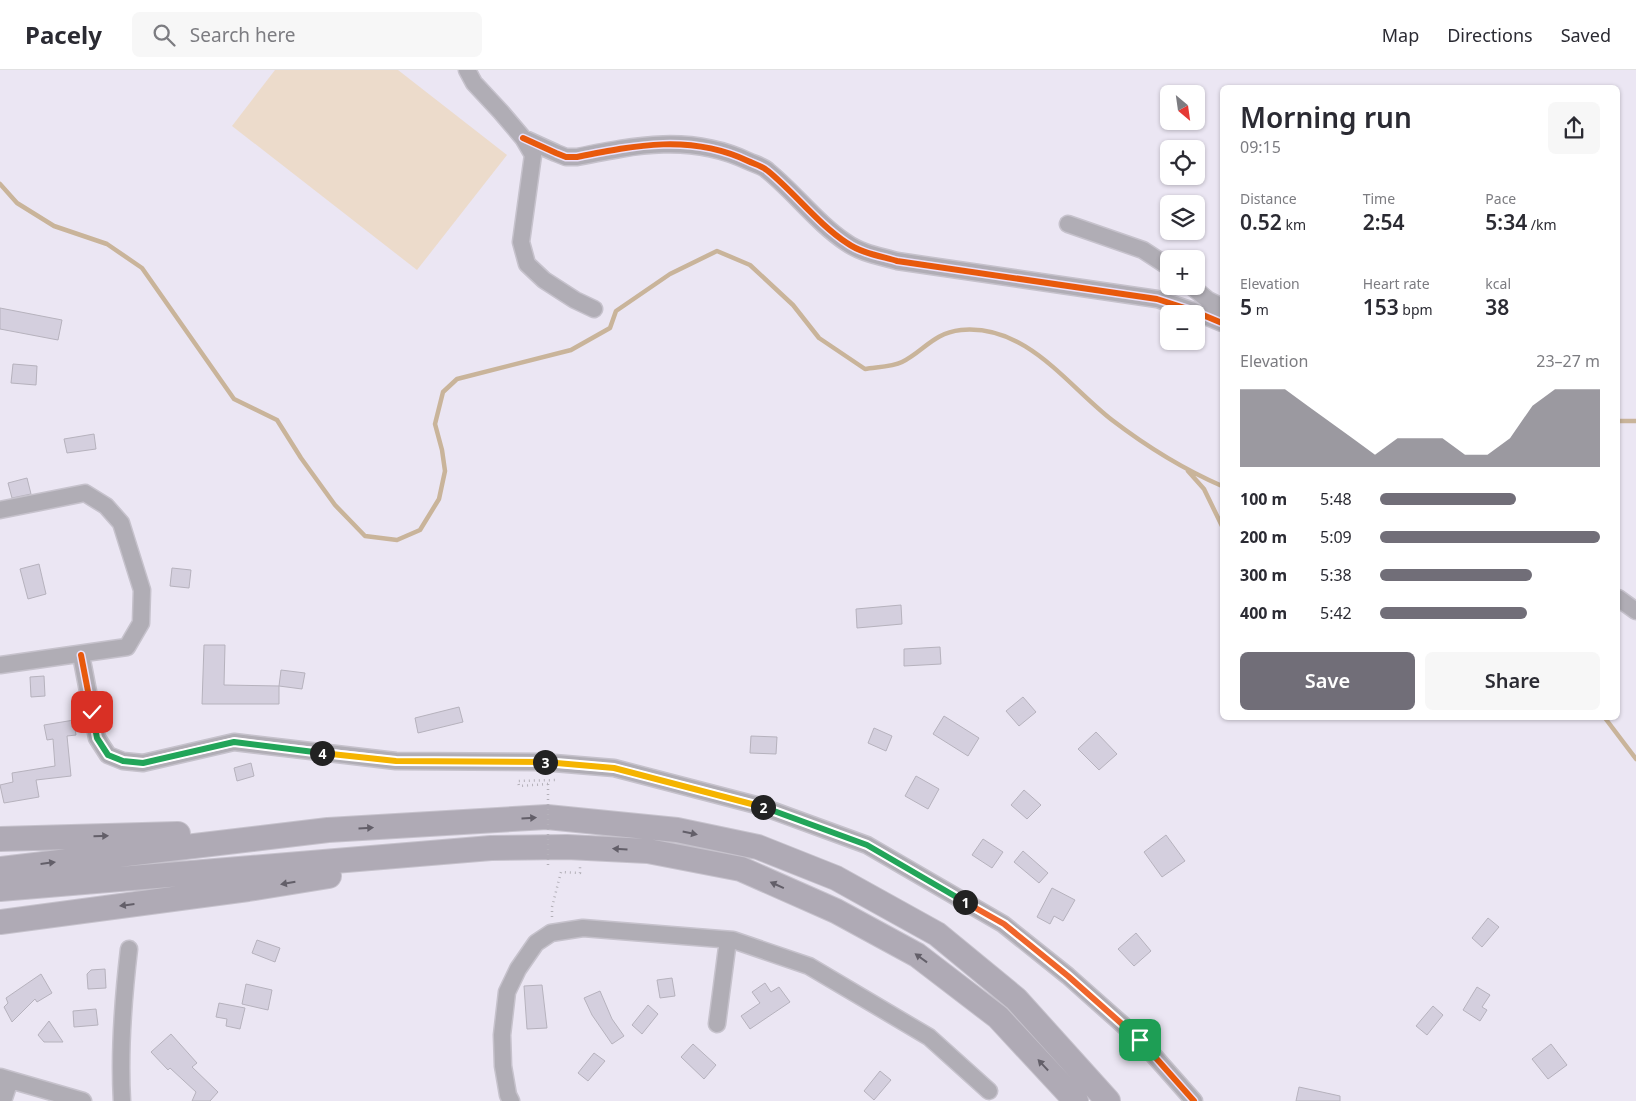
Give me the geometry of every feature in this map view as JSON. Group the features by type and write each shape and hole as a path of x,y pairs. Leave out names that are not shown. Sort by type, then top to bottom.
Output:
{"highway":[{"path":"0,839 328,830 548,817 676,830 758,847 836,878 937,934 1016,999 1108,1101"},
{"path":"0,869 328,830"},
{"path":"0,889 491,848 567,846 648,851 741,869 836,911 918,955 998,1017 1076,1101"},
{"path":"0,922 248,889 491,848"}],"street":[{"path":"467,70 474,83 523,138 533,155 521,242 527,264 544,280 575,300 594,309"},
{"path":"523,138 566,157 577,157 650,145 706,146 734,154 766,170 847,243 865,252 897,261 959,268 1157,299 1220,322"},
{"path":"1068,224 1143,250 1160,261"},
{"path":"1202,295 1220,306"},
{"path":"0,510 85,493 106,506 121,523 142,590 141,623 127,647 0,665"},
{"path":"1620,599 1636,611"},
{"path":"81,655 97,738 108,755 123,761 143,763 234,742 396,761 542,762 614,768 760,806 867,845 1004,924 1068,976 1140,1040 1194,1101"},
{"path":"511,1101 508,1095 503,1066 502,1035 507,992 518,970 536,943 551,933 582,928 728,940 809,966 929,1037 990,1091"},
{"path":"716,1024 728,940"},
{"path":"122,1101 120,1072 122,1000 129,949"},
{"path":"3,1101 5,1078 83,1101"}],"path":[{"path":"556,866 548,865 548,784 519,786 518,781 558,780"},
{"path":"551,933 552,907 561,872 580,873 580,866 572,866"}],"shaded area":[{"path":"275,70 398,70 507,155 417,270 232,126"}],"building":[{"path":"0,308 62,320 58,340 0,329"},
{"path":"13,364 37,366 36,385 11,383"},
{"path":"94,434 96,449 67,453 64,439"},
{"path":"27,478 31,494 12,498 8,483"},
{"path":"39,564 46,594 28,599 20,569"},
{"path":"172,568 191,570 189,588 170,586"},
{"path":"901,605 902,624 857,628 856,609"},
{"path":"204,645 225,645 224,685 279,686 279,704 202,704"},
{"path":"940,647 941,664 904,666 904,649"},
{"path":"281,670 305,673 302,689 279,686"},
{"path":"44,676 45,696 31,697 30,677"},
{"path":"1023,697 1036,712 1019,726 1006,711"},
{"path":"459,707 463,722 418,733 415,718"},
{"path":"944,716 979,738 968,756 933,734"},
{"path":"74,720 76,735 67,736 71,776 36,780 39,797 4,803 0,785 13,782 12,773 55,766 53,739 47,740 44,725"},
{"path":"874,728 892,736 886,751 868,743"},
{"path":"1096,732 1117,754 1099,770 1078,749"},
{"path":"751,736 777,737 776,754 750,753"},
{"path":"251,763 254,776 237,781 234,768"},
{"path":"916,776 939,789 928,809 905,796"},
{"path":"1024,790 1041,805 1027,819 1011,805"},
{"path":"1166,835 1185,861 1162,877 1144,852"},
{"path":"983,839 1003,852 992,868 972,855"},
{"path":"1023,851 1048,873 1039,883 1014,862"},
{"path":"1052,888 1075,900 1063,921 1054,916 1050,924 1037,917"},
{"path":"1488,918 1499,927 1482,947 1472,938"},
{"path":"1136,933 1151,951 1134,966 1118,949"},
{"path":"257,940 280,948 275,962 252,953"},
{"path":"105,969 106,988 88,989 87,974 91,970"},
{"path":"41,974 52,993 37,1002 35,999 12,1022 4,1007 8,1003 6,998"},
{"path":"672,978 675,996 660,998 657,980"},
{"path":"765,983 771,992 779,987 790,1002 750,1029 741,1016 760,1003 752,992"},
{"path":"246,984 272,990 268,1010 242,1004"},
{"path":"542,985 547,1028 527,1029 524,986"},
{"path":"1477,987 1490,995 1482,1007 1487,1010 1480,1021 1463,1010"},
{"path":"600,991 612,1019 624,1036 612,1044 592,1015 584,998"},
{"path":"219,1003 245,1008 240,1029 226,1026 227,1019 216,1017"},
{"path":"648,1005 658,1014 642,1034 632,1025"},
{"path":"1433,1006 1443,1015 1427,1035 1416,1026"},
{"path":"96,1009 98,1025 74,1027 73,1011"},
{"path":"49,1021 63,1042 44,1042 38,1035"},
{"path":"171,1034 197,1063 192,1067 218,1092 210,1101 192,1101 196,1092 170,1068 168,1070 151,1052"},
{"path":"693,1044 716,1065 704,1079 681,1057"},
{"path":"1551,1044 1567,1065 1548,1079 1532,1059"},
{"path":"594,1053 605,1061 588,1081 578,1073"},
{"path":"880,1071 891,1080 874,1100 864,1091"},
{"path":"1299,1087 1340,1096 1340,1101 1296,1101"}],"waterway":[{"path":"0,184 17,203 54,226 107,244 142,268 234,399 277,420 301,458 335,505 365,536 397,540 420,530 439,499 445,471 435,424 443,392 457,379 571,350 610,328 616,311 670,274 717,251 750,265 793,305 819,338 865,369 898,364 910,358 936,339 951,332 961,330 984,331 1006,336 1044,359 1095,406 1138,439 1179,465 1220,485"},
{"path":"1620,421 1636,421"},
{"path":"1188,471 1204,489 1220,522"},
{"path":"1607,720 1636,759"}],"cycle path":[{"path":"523,138 566,157 663,144 706,147 727,153 766,169 836,235 864,252 897,261 1157,299 1220,322"},
{"path":"81,655 97,738 108,755 123,761 143,763 234,742 396,761 542,762 614,768 760,806 867,845 1003,924 1068,976 1140,1040 1194,1101"}],"route":[{"path":"92,712 97,738 108,755 123,761 143,763 234,742 396,761 542,762 614,768 760,806 867,845 1004,924 1068,976 1140,1040"}]}
